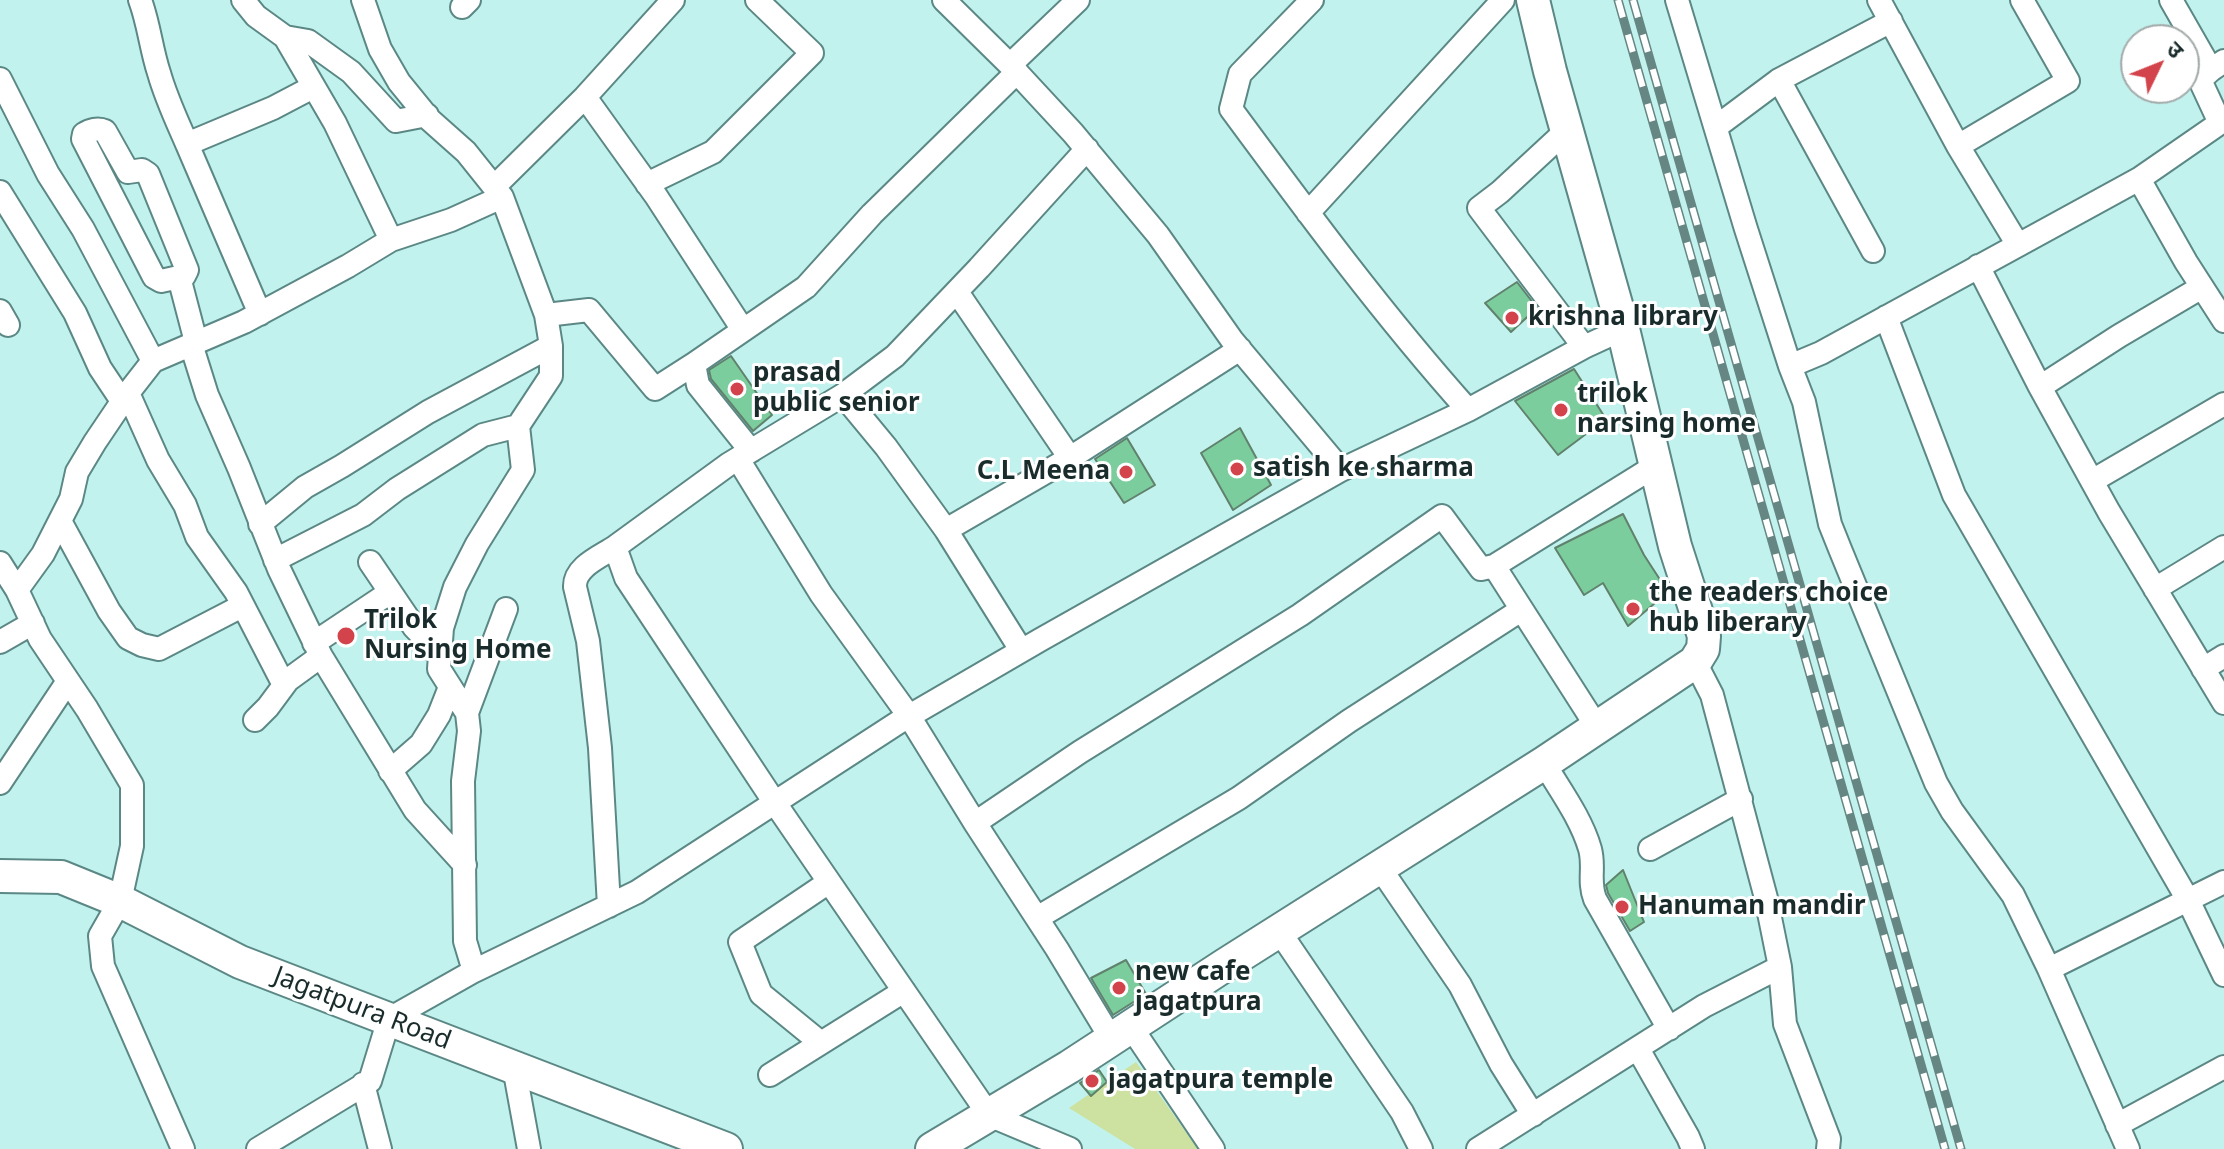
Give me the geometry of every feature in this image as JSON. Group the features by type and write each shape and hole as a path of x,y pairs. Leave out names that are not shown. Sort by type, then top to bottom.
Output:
{"street":[{"path":"140,0 148,20 151,46 160,77 260,314"},
{"path":"243,0 256,16 285,37 335,123 391,240"},
{"path":"363,0 380,49 399,82 427,115 466,152 498,192 546,315 551,346 551,376 518,426 523,470 477,544 455,587 442,628 439,669 467,713 469,731 463,781 465,941 474,971"},
{"path":"17,590 43,554 60,521 71,499 77,472 125,397 153,361 260,314 391,240 451,220 498,192 673,0"},
{"path":"647,184 713,152 812,53 757,0"},
{"path":"944,0 1014,69 1087,149 1158,235 1240,349 1341,470"},
{"path":"546,315 589,310 655,389 806,287 1078,0"},
{"path":"1312,0 1240,74 1231,109 1420,356 1468,410"},
{"path":"1308,213 1503,0"},
{"path":"932,1149 1121,1033 1544,763 1695,662 1703,649 1704,636 1675,546 1623,329 1533,0"},
{"path":"1677,0 1790,366 1804,402 1830,524 1936,783 1952,811 2013,895 2128,1149"},
{"path":"1879,0 1958,146 2018,245"},
{"path":"1958,146 2068,81 2022,0"},
{"path":"1790,366 1821,353 2139,179 2220,123 2200,80 2217,66 2171,0"},
{"path":"1716,127 1779,80 1891,21"},
{"path":"285,37 308,41 351,72 396,121 427,115"},
{"path":"0,79 48,174 83,229 153,361"},
{"path":"1779,80 1873,251"},
{"path":"187,144 273,108 313,87"},
{"path":"585,97 647,184 743,330"},
{"path":"101,129 105,131 128,172 142,170 148,174 187,270 184,276 179,277 161,281 154,277 83,139 84,134 101,129"},
{"path":"1567,130 1479,208 1584,347"},
{"path":"609,906 600,748 588,641 575,578 581,570 744,455 843,395 895,356 1087,149"},
{"path":"2139,179 2224,321"},
{"path":"0,192 75,313 100,368 125,397 185,505 197,537 236,592 284,685"},
{"path":"1978,266 2092,481 2224,703"},
{"path":"179,277 207,395 275,560 318,650 415,810 465,865"},
{"path":"2040,387 2202,287"},
{"path":"957,292 1070,458"},
{"path":"1886,317 1954,495 2188,900 2224,975"},
{"path":"258,1149 370,1081 389,1019 474,971 637,892 909,716 1341,470 1468,410 1623,329"},
{"path":"260,524 305,487 428,412 551,346"},
{"path":"946,530 1070,458 1240,349"},
{"path":"694,364 698,385 744,455 821,594 909,716 1037,918 1121,1033 1213,1149"},
{"path":"843,395 886,447 946,530 1021,650"},
{"path":"2092,481 2224,404"},
{"path":"275,560 363,515 397,489 483,435 518,426"},
{"path":"975,823 1080,752 1300,615 1442,516 1481,569 1494,566 1655,466"},
{"path":"60,521 109,611 128,638 142,645 159,649 242,606"},
{"path":"615,547 626,578 775,803 989,1115 1070,1149"},
{"path":"2155,589 2224,547"},
{"path":"370,562 414,627 440,654"},
{"path":"0,563 17,590 40,639 87,709 132,785 132,846 120,901 100,936 103,966 183,1149"},
{"path":"1494,566 1597,727"},
{"path":"255,720 318,650 389,593"},
{"path":"467,713 506,609"},
{"path":"1037,918 1239,798 1349,721 1521,610"},
{"path":"0,642 33,623"},
{"path":"2203,669 2224,656"},
{"path":"1695,662 1712,695 1766,898 1780,967 1785,1024 1829,1139 1828,1149"},
{"path":"0,783 68,681"},
{"path":"390,771 421,744 439,715 450,687"},
{"path":"1544,763 1583,829 1591,851 1590,888 1595,899 1669,1029"},
{"path":"1650,849 1741,799"},
{"path":"1380,868 1460,985 1501,1064 1533,1115"},
{"name":"Jagatpura Road","path":"0,876 61,877 120,901 240,962 726,1149"},
{"path":"821,1043 761,994 740,942 829,882"},
{"path":"2049,969 2224,882"},
{"path":"1279,931 1402,1112 1421,1149"},
{"path":"1478,1149 1704,1006 1780,967"},
{"path":"770,1075 904,991"},
{"path":"1638,1049 1693,1149"},
{"path":"514,1067 529,1149"},
{"path":"2117,1125 2222,1073"},
{"path":"363,1084 380,1149"}],"green space":[{"path":"1136,1062 1198,1149 1135,1149 1069,1108"}],"building":[{"name":"krishna library","path":"1517,282 1537,308 1511,332 1485,303"},
{"name":"prasad public senior","path":"731,356 772,415 753,431 711,379 709,370"},
{"name":"trilok narsing home","path":"1574,369 1606,419 1558,455 1515,401"},
{"name":"satish ke sharma","path":"1240,428 1271,485 1233,510 1201,453"},
{"name":"C.L Meena","path":"1127,438 1155,485 1124,503 1095,459"},
{"path":"1623,514 1668,592 1628,626 1603,583 1584,595 1555,548"},
{"name":"Hanuman mandir","path":"1623,870 1644,922 1630,931 1606,885"},
{"name":"new cafe jagatpura","path":"1126,960 1146,994 1113,1015 1091,978"},
{"name":"jagatpura temple","path":"1099,1070 1107,1082 1091,1096 1080,1083"}],"railway":[{"path":"1618,0 1945,1149"},
{"path":"1633,0 1961,1149"}],"place":[{"name":"krishna library","path":"1512,318"},
{"name":"prasad public senior","path":"737,389"},
{"name":"trilok narsing home","path":"1561,410"},
{"name":"satish ke sharma","path":"1237,469"},
{"name":"C.L Meena","path":"1126,472"},
{"name":"the readers choice hub liberary","path":"1633,609"},
{"name":"Trilok Nursing Home","path":"346,636"},
{"name":"Hanuman mandir","path":"1622,907"},
{"name":"new cafe jagatpura","path":"1119,988"},
{"name":"jagatpura temple","path":"1092,1081"}]}
